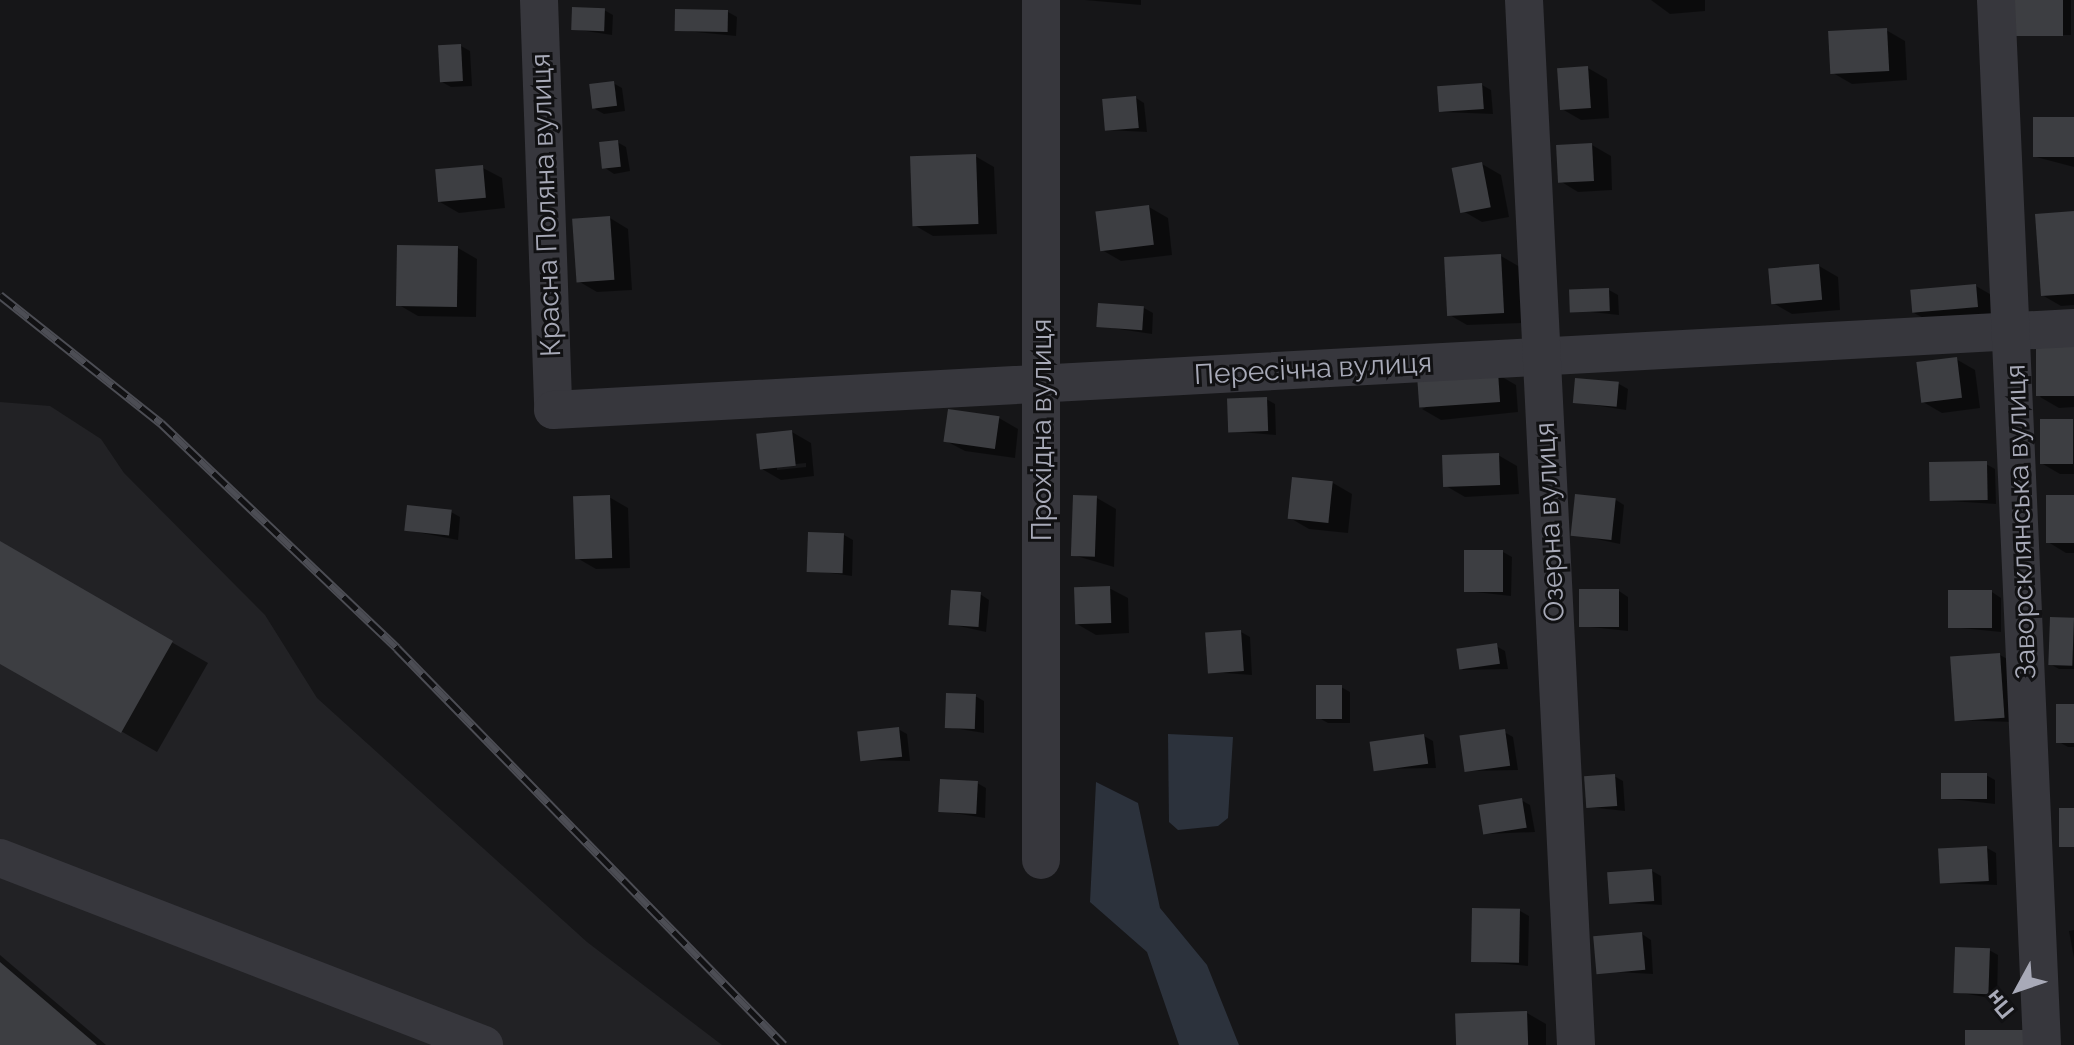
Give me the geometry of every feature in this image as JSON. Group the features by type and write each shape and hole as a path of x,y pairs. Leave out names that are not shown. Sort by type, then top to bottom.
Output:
{"street":[{"name":"Красна Поляна вулиця","path":"539,0 553,410"},
{"name":"Прохідна вулиця","path":"1041,0 1041,860"},
{"name":"Озерна вулиця","path":"1524,0 1576,1045"},
{"name":"Заворсклянська вулиця","path":"1996,0 2013,331 2042,1045"},
{"name":"Пересічна вулиця","path":"553,410 2074,328"},
{"path":"0,858 484,1045"}],"shaded area":[{"path":"0,402 50,406 101,439 124,473 265,615 317,698 587,942 722,1045 0,1045"},
{"path":"1168,734 1233,737 1228,818 1218,826 1178,830 1169,822"},
{"path":"1096,782 1138,803 1160,908 1207,965 1239,1045 1179,1045 1147,952 1090,902"}],"building":[{"path":"2014,0 2063,0 2063,36 2014,36"},
{"path":"572,7 605,8 604,31 571,30"},
{"path":"675,9 728,10 728,32 675,31"},
{"path":"1887,28 1889,71 1830,74 1828,31"},
{"path":"461,44 463,81 440,82 438,45"},
{"path":"1588,66 1591,108 1560,110 1557,68"},
{"path":"614,81 617,106 592,109 589,84"},
{"path":"1482,83 1484,109 1439,112 1437,86"},
{"path":"1136,96 1139,128 1105,131 1102,99"},
{"path":"2033,117 2074,117 2074,157 2033,157"},
{"path":"618,140 621,167 602,169 599,142"},
{"path":"1592,143 1594,181 1558,183 1556,145"},
{"path":"976,154 978,224 912,226 910,156"},
{"path":"1482,162 1491,207 1460,213 1452,168"},
{"path":"483,165 486,198 438,202 435,169"},
{"path":"1149,205 1154,245 1100,251 1095,212"},
{"path":"2074,211 2074,294 2041,296 2035,214"},
{"path":"610,216 614,280 577,282 572,219"},
{"path":"397,245 458,246 457,307 396,306"},
{"path":"1501,254 1504,313 1447,316 1444,257"},
{"path":"1819,264 1822,300 1771,304 1768,268"},
{"path":"1976,284 1978,307 1912,313 1910,290"},
{"path":"1609,288 1610,311 1570,312 1569,289"},
{"path":"1098,303 1144,306 1142,330 1096,327"},
{"path":"2036,345 2074,345 2074,396 2036,396"},
{"path":"1957,357 1962,398 1921,403 1916,362"},
{"path":"1498,372 1500,402 1419,408 1417,378"},
{"path":"1575,378 1619,382 1617,407 1573,403"},
{"path":"1267,397 1268,431 1228,432 1227,398"},
{"path":"948,409 999,416 995,449 943,442"},
{"path":"2040,419 2073,419 2073,464 2040,464"},
{"path":"792,430 796,466 760,470 756,434"},
{"path":"1499,453 1500,485 1443,487 1442,455"},
{"path":"1987,461 1988,500 1930,501 1929,462"},
{"path":"1292,477 1333,481 1328,523 1288,519"},
{"path":"1575,494 1616,498 1611,540 1571,536"},
{"path":"610,495 612,558 575,559 573,496"},
{"path":"1073,495 1097,496 1095,557 1071,556"},
{"path":"2046,495 2074,495 2074,543 2046,543"},
{"path":"407,505 452,510 449,536 404,531"},
{"path":"808,532 844,533 843,573 807,572"},
{"path":"0,541 173,641 121,733 0,664"},
{"path":"1464,550 1503,550 1503,592 1464,592"},
{"path":"1110,586 1111,623 1075,624 1074,587"},
{"path":"1579,589 1619,589 1619,627 1579,627"},
{"path":"951,590 981,592 978,627 949,625"},
{"path":"1948,590 1992,590 1992,628 1948,628"},
{"path":"2050,617 2074,618 2072,666 2048,665"},
{"path":"1241,630 1244,671 1208,673 1205,633"},
{"path":"1497,643 1500,664 1459,670 1456,649"},
{"path":"2000,653 2005,718 1955,721 1950,656"},
{"path":"1316,685 1342,685 1342,719 1316,719"},
{"path":"946,693 976,694 975,729 945,728"},
{"path":"2056,704 2074,704 2074,743 2056,743"},
{"path":"899,727 902,757 860,761 857,731"},
{"path":"1505,729 1510,766 1465,772 1459,735"},
{"path":"1424,734 1428,764 1374,771 1370,742"},
{"path":"1941,773 1987,773 1987,799 1941,799"},
{"path":"1615,774 1617,806 1586,808 1584,776"},
{"path":"940,779 978,781 976,814 938,812"},
{"path":"1522,798 1527,828 1483,835 1479,805"},
{"path":"2059,808 2074,808 2074,847 2059,847"},
{"path":"1987,846 1989,881 1940,884 1938,849"},
{"path":"1652,869 1654,901 1609,904 1607,872"},
{"path":"1472,908 1520,909 1519,963 1471,962"},
{"path":"1642,932 1645,970 1596,974 1593,936"},
{"path":"1955,947 1990,948 1988,994 1953,993"},
{"path":"0,962 97,1045 0,1045"},
{"path":"1527,1011 1528,1045 1456,1045 1455,1014"},
{"path":"1965,1030 2025,1030 2025,1045 1965,1045"}],"railway":[{"path":"0,295 161,423 397,648 784,1045"}]}
